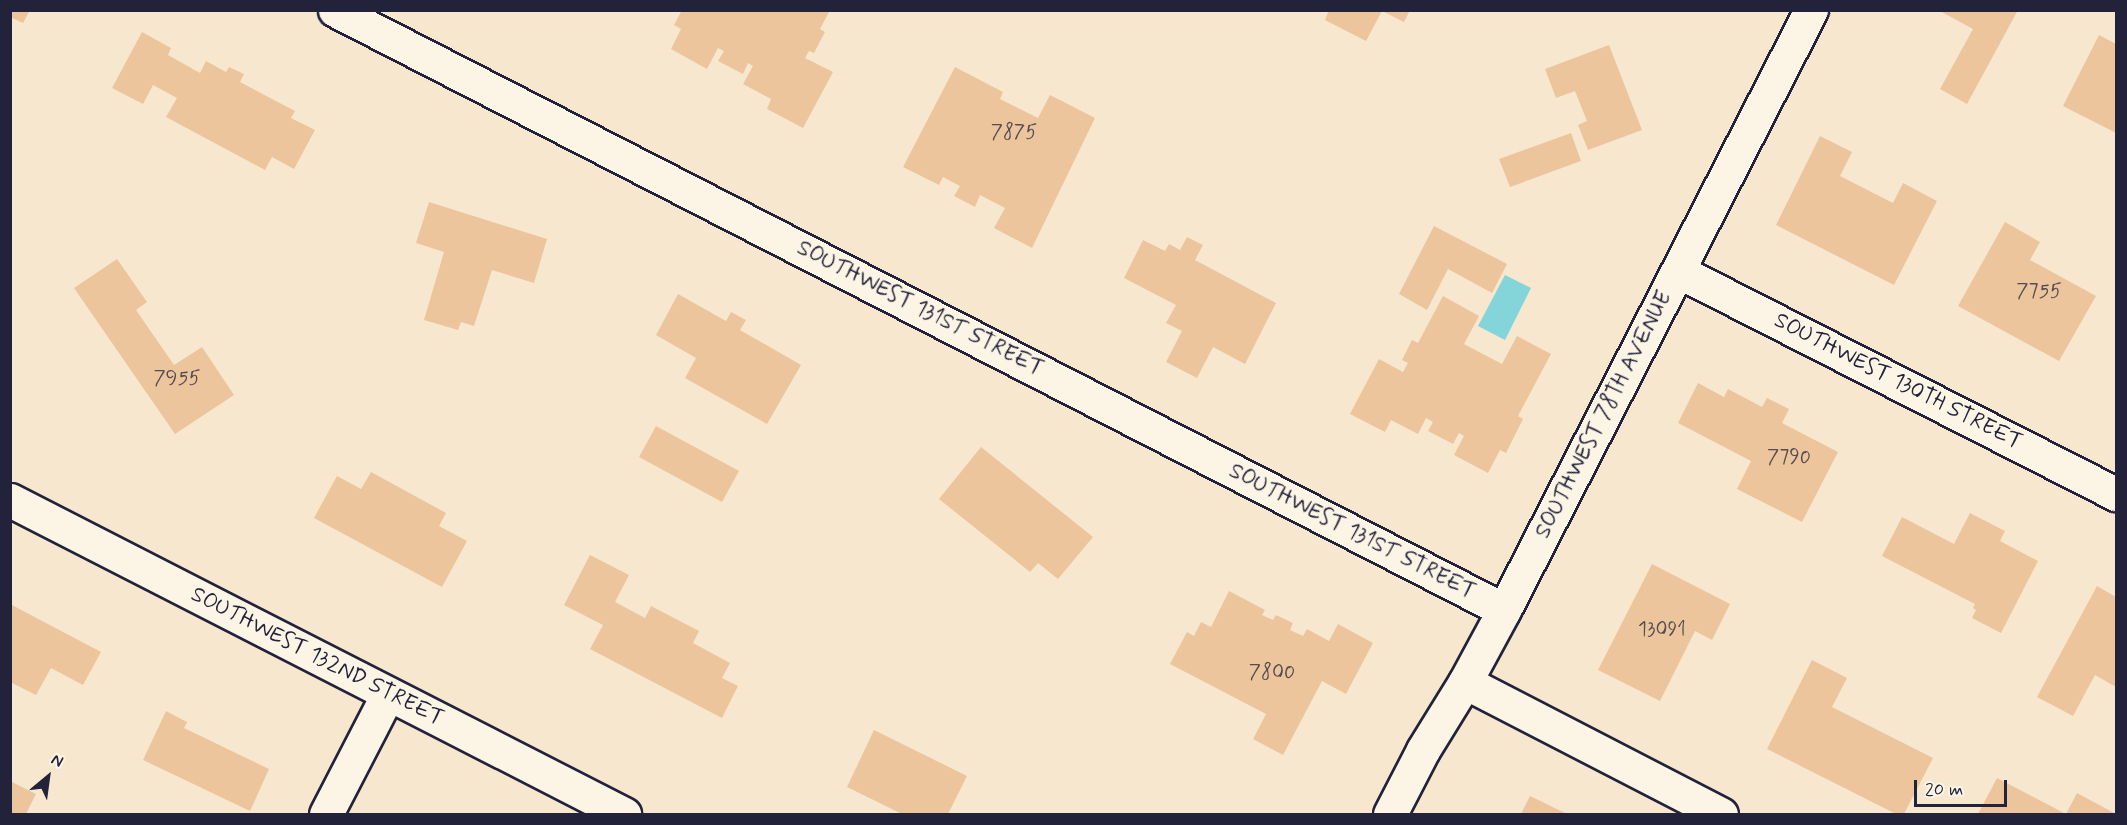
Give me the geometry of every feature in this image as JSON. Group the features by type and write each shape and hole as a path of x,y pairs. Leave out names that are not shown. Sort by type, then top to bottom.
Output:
{"street":[{"name":"SOUTHWEST 131ST STREET","path":"335,10 1504,610"},
{"name":"SOUTHWEST 78TH AVENUE","path":"1390,814 1423,750 1465,682 1504,610 1678,271 1806,12"},
{"name":"SOUTHWEST 130TH STREET","path":"1678,271 2116,494"},
{"name":"SOUTHWEST 132ND STREET","path":"10,500 624,814"},
{"path":"1465,682 1721,814"},
{"path":"326,814 388,694"}],"water":[{"path":"1505,275 1531,288 1505,340 1478,326"}],"building":[{"path":"10,10 30,10 23,23 10,17"},
{"path":"682,10 830,10 820,29 825,32 814,53 809,51 805,58 833,72 803,128 767,109 771,99 743,84 753,66 748,63 743,74 718,61 724,51 718,48 707,69 671,49 681,29 674,25"},
{"path":"1329,10 1410,10 1404,22 1382,11 1366,41 1325,20"},
{"path":"1938,10 2018,10 1967,104 1940,89 1973,29"},
{"path":"142,32 171,48 168,55 200,73 206,61 226,72 229,67 244,74 240,82 295,111 291,118 315,130 294,169 272,157 265,170 166,117 177,98 153,85 143,104 112,88"},
{"path":"2099,35 2116,44 2116,133 2063,106"},
{"path":"1609,45 1642,130 1588,150 1578,125 1587,121 1575,91 1556,98 1545,69"},
{"path":"955,67 1003,92 1000,99 1038,118 1050,95 1095,118 1032,248 994,228 1005,208 980,195 975,207 954,196 960,186 943,177 939,185 903,167"},
{"path":"1571,133 1581,161 1510,187 1499,159"},
{"path":"1820,136 1852,152 1840,176 1893,203 1903,183 1937,201 1894,285 1776,225"},
{"path":"429,202 547,239 534,283 492,270 474,326 461,322 458,330 424,320 444,252 416,243"},
{"path":"2005,222 2040,242 2030,260 2096,296 2059,361 1958,306"},
{"path":"1434,226 1507,264 1492,293 1448,269 1427,310 1399,294"},
{"path":"1187,237 1203,245 1195,260 1276,303 1245,364 1213,347 1197,378 1166,362 1182,331 1166,323 1176,305 1124,278 1143,240 1165,251 1169,244 1180,250"},
{"path":"117,259 147,302 136,310 174,365 202,347 234,395 175,434 74,288"},
{"path":"678,294 726,321 731,312 746,320 740,330 801,365 767,424 685,378 696,358 656,335"},
{"path":"1443,296 1479,316 1464,344 1502,364 1517,336 1551,354 1518,416 1523,419 1506,453 1500,450 1488,473 1454,455 1464,436 1459,433 1453,444 1428,431 1433,422 1426,418 1418,434 1391,420 1385,432 1350,414 1379,359 1403,372 1408,363 1402,360 1412,340 1418,343"},
{"path":"1698,383 1724,397 1728,389 1762,407 1767,398 1789,409 1782,423 1838,452 1802,522 1737,489 1751,461 1678,423"},
{"path":"656,426 739,471 722,502 639,457"},
{"path":"981,447 1093,537 1058,579 1038,563 1030,572 939,499"},
{"path":"371,472 446,513 439,526 467,541 442,587 314,518 337,476 361,489"},
{"path":"1970,513 2005,531 2000,541 2038,561 2001,633 1972,618 1976,610 1973,608 1975,604 1882,556 1902,517 1954,544"},
{"path":"590,555 629,575 615,602 645,618 651,606 699,631 693,643 730,663 722,678 738,686 722,718 590,649 603,625 564,605"},
{"path":"1652,564 1730,604 1712,640 1695,631 1660,701 1598,670"},
{"path":"2097,586 2116,597 2116,687 2095,675 2073,716 2037,697"},
{"path":"1229,591 1265,610 1262,615 1273,620 1276,615 1293,623 1290,630 1303,636 1307,629 1329,641 1338,624 1373,643 1346,694 1322,681 1283,755 1253,739 1266,714 1170,664 1187,632 1194,636 1201,622 1211,627"},
{"path":"10,604 101,652 83,685 51,668 36,695 10,682"},
{"path":"1812,660 1847,678 1832,707 1933,758 1904,814 1896,814 1767,749"},
{"path":"166,711 187,722 184,728 269,769 250,811 143,760"},
{"path":"874,730 967,776 948,814 902,814 847,787"},
{"path":"1997,778 2066,814 1978,814"},
{"path":"10,781 36,794 26,814 10,814"},
{"path":"2077,793 2116,814 2066,814"},
{"path":"1530,796 1567,814 1521,814"}]}
